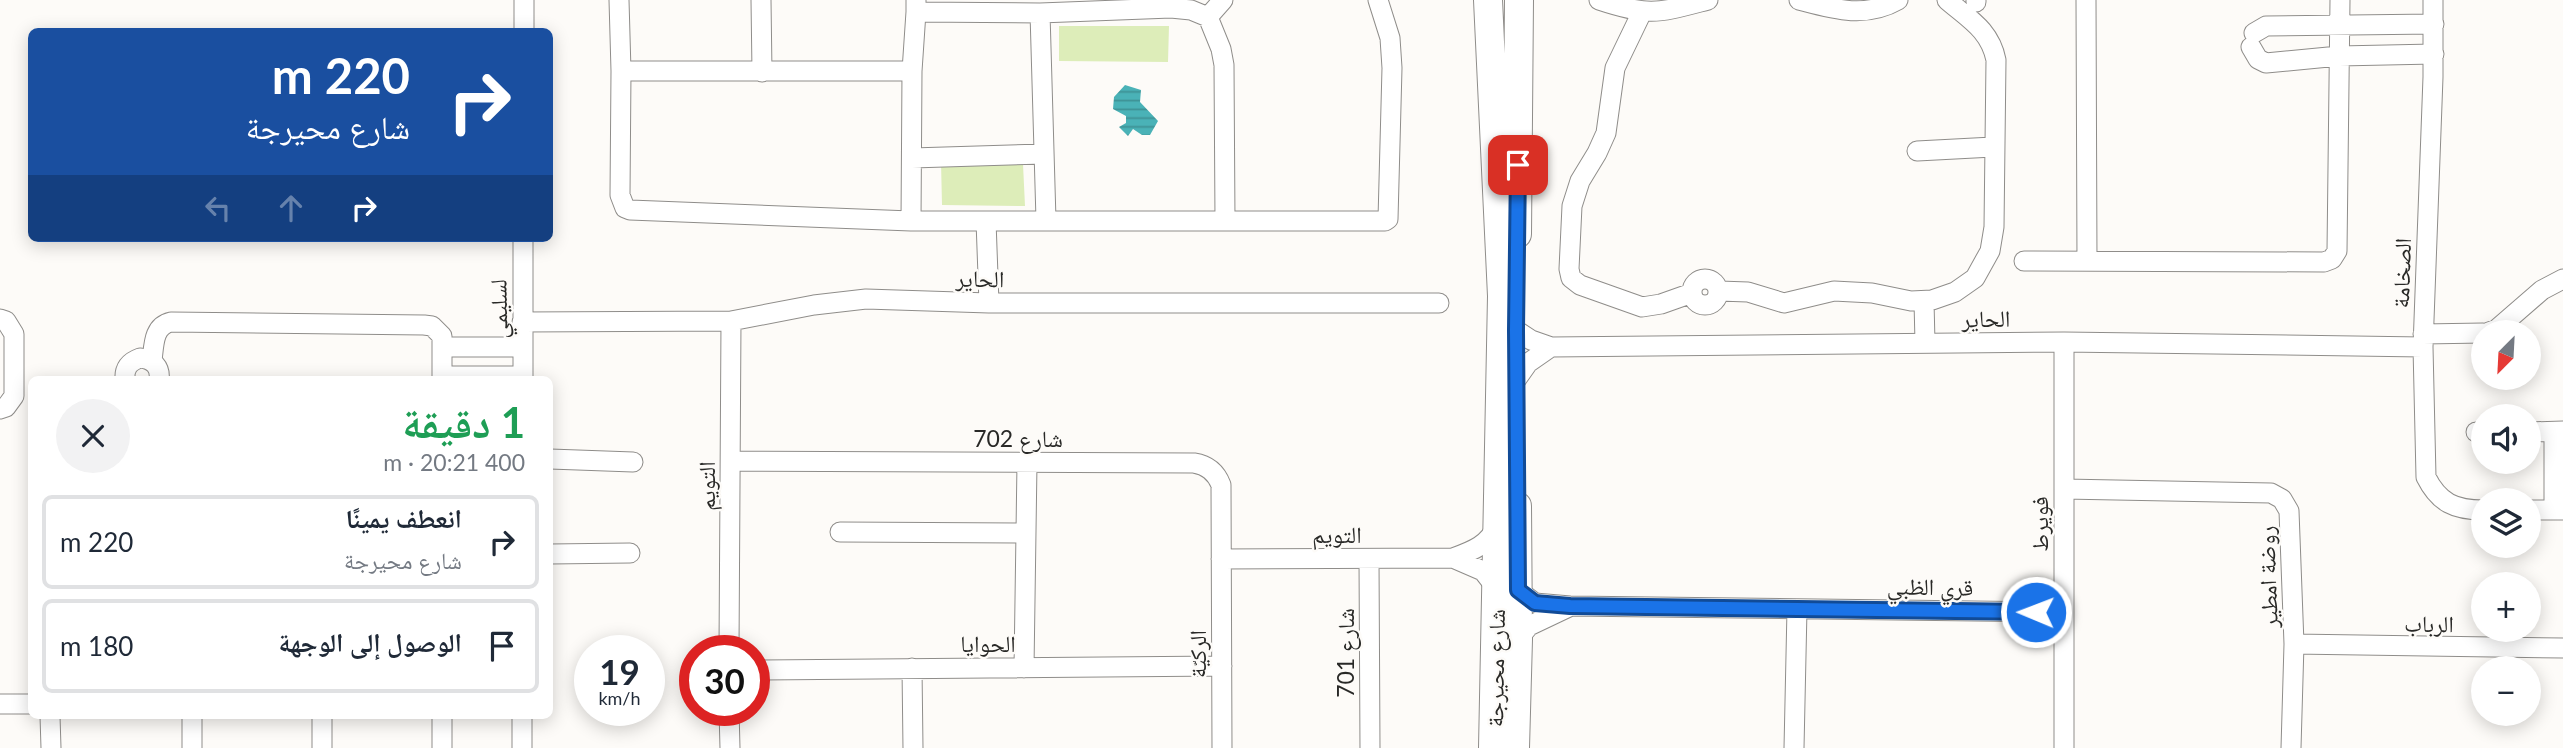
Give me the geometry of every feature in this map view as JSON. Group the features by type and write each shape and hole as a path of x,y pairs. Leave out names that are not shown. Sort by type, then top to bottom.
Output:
{"street":[{"path":"524,0 524,28"},
{"path":"620,0 620,195 621,202 630,210 911,221 1388,219 1392,68 1390,38 1378,0"},
{"path":"761,0 762,72"},
{"path":"1208,17 1223,0"},
{"name":"شارع محيرجة","path":"1489,0 1502,296 1498,521 1507,589 1518,639 1515,748"},
{"name":"شارع محيرجة","path":"1493,748 1507,589 1516,380 1519,0"},
{"path":"1599,0 1619,8 1642,12 1665,12 1708,0"},
{"path":"1799,0 1835,9 1864,12 1898,0"},
{"path":"1642,12 1615,68 1606,133 1575,194 1570,219 1570,273 1575,282 1642,306 1661,304 1692,293 1694,285 1704,279 1715,284 1718,291 1748,292 1784,303 1834,291 1857,291 1900,300 1924,301 1944,297 1966,286 1975,278 1987,261 1994,228 1994,51 1985,32 1977,23 1947,0"},
{"path":"2086,0 2087,261"},
{"path":"2024,261 2324,262 2332,259 2337,251 2340,0"},
{"name":"الصخامة","path":"2433,0 2434,54 2423,340 2426,477 2432,489 2449,505 2471,510"},
{"path":"911,221 912,71 916,6 1040,13 1171,8 1191,10 1208,17 1221,49 1224,65 1225,221"},
{"path":"1040,13 1046,220"},
{"path":"2434,24 2266,26 2253,40 2258,59 2266,63 2339,56 2434,54"},
{"path":"621,71 912,71"},
{"path":"1917,151 1993,147"},
{"path":"912,158 1044,155"},
{"path":"986,221 989,303"},
{"name":"لسليمي","path":"523,242 523,376"},
{"path":"2508,320 2542,290 2563,279"},
{"name":"الحاير","path":"522,322 731,321 814,305 866,299 989,303 1439,303"},
{"path":"1924,301 1925,343"},
{"path":"0,319 6,321 14,334 14,396 6,407 0,409"},
{"path":"152,361 157,332 163,323 180,321 424,325 438,330 442,336 442,376"},
{"name":"التويم","path":"729,635 731,321"},
{"name":"الحاير","path":"1516,330 1531,340 1551,347 2423,340 2471,334"},
{"name":"فويرط","path":"2064,342 2064,748"},
{"path":"442,347 523,347"},
{"path":"1516,380 1528,363 1551,347"},
{"path":"125,376 129,363 140,358 152,361 159,371 159,376"},
{"path":"2541,510 2559,510 2558,432"},
{"path":"553,459 633,461"},
{"name":"شارع 702","path":"731,461 1201,464 1214,472 1221,485 1221,559"},
{"path":"1024,668 1027,463"},
{"name":"روضة امطير","path":"2064,489 2271,493 2282,499 2289,511 2294,644 2291,748"},
{"name":"التويم","path":"1221,559 1453,558 1482,546 1495,530 1498,521"},
{"path":"840,532 1026,533"},
{"path":"553,554 630,554"},
{"name":"التويم","path":"1453,558 1483,571 1507,589"},
{"name":"الركيّة","path":"1221,559 1222,748"},
{"name":"شارع 701","path":"1369,559 1370,748"},
{"name":"قري الظبي","path":"1507,589 1535,603 1570,606 2063,612"},
{"name":"قري الظبي","path":"1518,639 1529,626 1570,606"},
{"path":"1794,748 1797,609"},
{"name":"الرباب","path":"2294,644 2563,648"},
{"name":"الحوايا","path":"770,670 1222,666"},
{"path":"912,668 913,748"},
{"path":"0,704 28,704"},
{"path":"51,719 51,748"},
{"path":"192,719 192,748"},
{"path":"322,719 322,748"},
{"path":"442,719 442,748"},
{"path":"522,719 522,748"},
{"path":"729,726 730,748"}],"green space":[{"path":"1059,26 1169,26 1168,62 1059,61"},
{"path":"941,162 1023,164 1025,206 942,205"}],"water":[{"path":"1125,85 1141,90 1140,102 1158,121 1150,135 1142,135 1133,129 1128,136 1119,127 1126,123 1126,116 1113,109 1114,97"}],"route":[{"path":"1518,165 1518,590 1535,603 1570,606 2036,612"}]}
